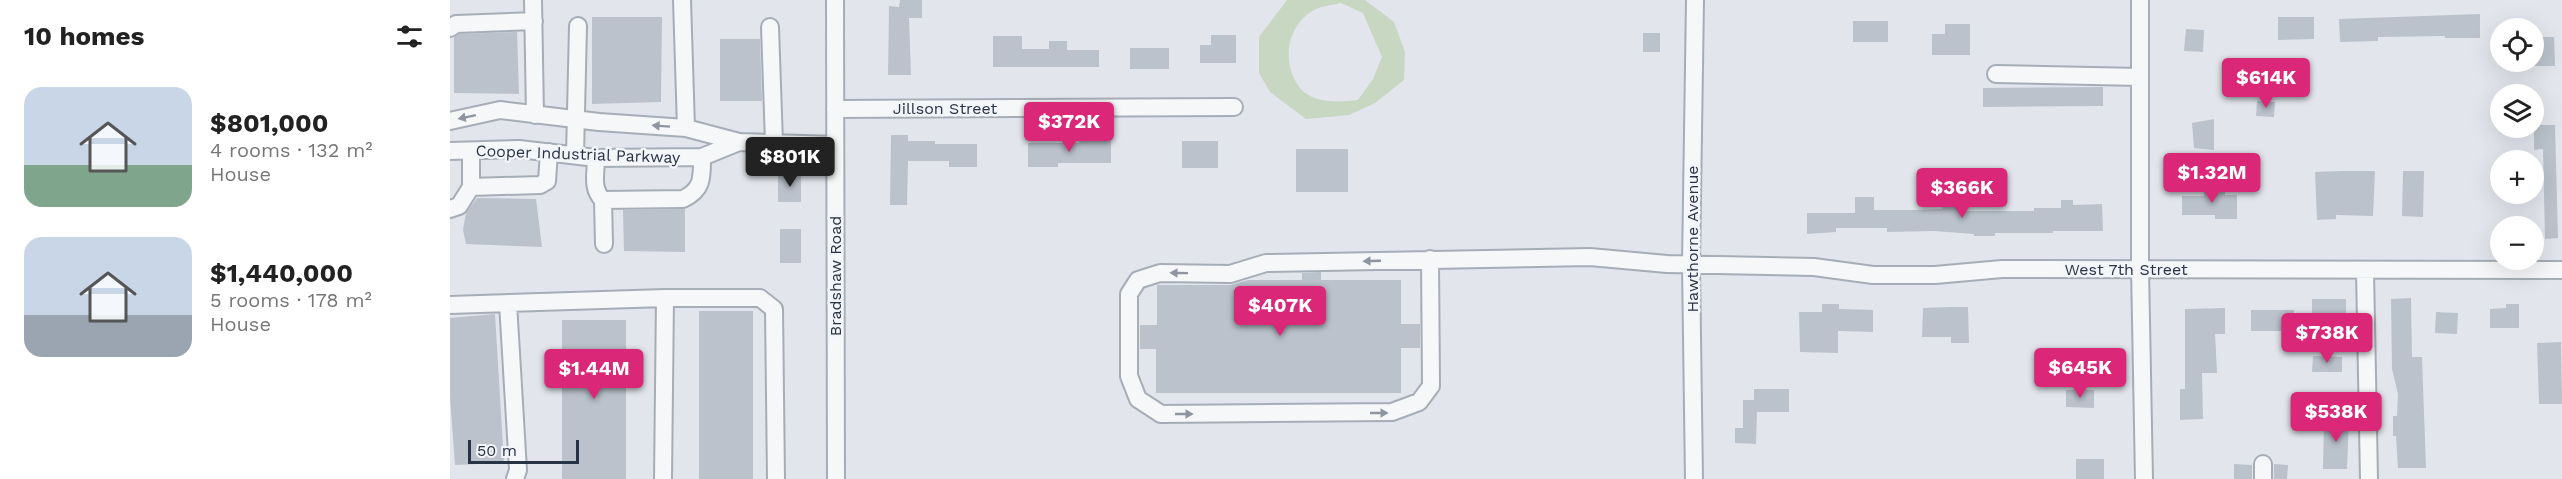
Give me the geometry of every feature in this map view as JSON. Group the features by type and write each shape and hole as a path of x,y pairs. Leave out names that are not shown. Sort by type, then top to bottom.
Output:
{"street":[{"path":"533,0 535,115"},
{"path":"682,0 686,128"},
{"name":"Bradshaw Road","path":"835,0 836,479"},
{"name":"Hawthorne Avenue","path":"1694,479 1691,265 1695,0"},
{"path":"2140,0 2140,268 2145,479"},
{"path":"450,28 456,24 534,21"},
{"path":"575,155 578,26"},
{"path":"770,27 774,143"},
{"path":"1996,74 2140,77"},
{"name":"Jillson Street","path":"835,108 1234,107"},
{"name":"Cooper Industrial Parkway","path":"450,121 500,110 686,128 739,142 835,144"},
{"name":"Cooper Industrial Parkway","path":"450,151 519,149 596,158 702,158 739,142"},
{"path":"450,209 459,206 471,187 471,151"},
{"path":"471,187 540,185 547,181 549,152"},
{"path":"596,158 596,194 603,200 683,199 694,194 698,189 702,180 702,158"},
{"path":"603,200 603,244"},
{"name":"West 7th Street","path":"1430,259 1431,386 1419,402 1392,412 1161,414 1138,399 1129,376 1129,294 1138,280 1160,273 1230,274 1266,262 1430,259 1590,257 1691,265 1814,267 1873,275 1935,275 2002,269 2562,270"},
{"path":"2365,270 2369,479"},
{"path":"663,479 665,298"},
{"path":"450,305 665,298 760,298 774,309 776,479"},
{"path":"508,303 518,470 514,479"}],"green space":[{"path":"1287,0 1365,0 1394,22 1405,52 1404,80 1375,103 1349,115 1306,119 1270,92 1259,73 1259,37","holes":["1341,3 1363,13 1382,57 1373,79 1358,100 1327,101 1305,93 1290,68 1289,46 1297,26 1314,10"]}],"building":[{"path":"900,0 922,0 922,18 909,18 911,75 888,75 889,6 899,7"},
{"path":"2480,14 2480,38 2378,37 2378,41 2340,42 2339,19"},
{"path":"592,17 662,17 661,102 592,104"},
{"path":"2278,17 2314,17 2314,39 2278,40"},
{"path":"1853,21 1888,21 1888,42 1853,42"},
{"path":"1945,24 1970,24 1970,55 1932,55 1932,34 1945,34"},
{"path":"2186,29 2204,30 2203,52 2184,51"},
{"path":"517,32 519,94 454,93 454,37 459,34"},
{"path":"1643,33 1660,33 1660,52 1643,52"},
{"path":"1211,35 1236,35 1236,63 1200,63 1200,45 1211,45"},
{"path":"993,36 1022,36 1022,49 1049,49 1049,41 1067,41 1067,50 1099,50 1099,67 993,67"},
{"path":"2544,37 2554,37 2555,66 2544,66"},
{"path":"720,39 760,39 762,101 720,101"},
{"path":"1130,48 1169,48 1169,69 1130,69"},
{"path":"2103,87 2103,106 1983,107 1983,88"},
{"path":"2257,101 2275,102 2274,117 2256,116"},
{"path":"2214,119 2214,150 2194,148 2192,123"},
{"path":"2544,125 2555,125 2558,238 2545,239 2544,150 2534,150 2534,138 2544,138"},
{"path":"891,135 908,135 908,141 935,141 935,144 977,144 977,167 949,167 949,161 908,161 907,205 890,205"},
{"path":"1079,141 1111,141 1111,163 1058,163 1058,167 1028,167 1028,143 1079,143"},
{"path":"1182,141 1218,141 1218,168 1182,168"},
{"path":"1296,149 1348,149 1348,192 1296,192"},
{"path":"2375,171 2373,216 2336,215 2336,219 2317,220 2315,172"},
{"path":"2403,171 2424,171 2423,217 2402,216"},
{"path":"778,173 801,173 801,202 778,202"},
{"path":"2204,186 2225,186 2225,195 2237,195 2237,219 2215,219 2215,215 2182,215 2182,196 2204,196"},
{"path":"1942,196 1965,196 1965,211 2034,211 2034,208 2061,208 2061,200 2073,200 2073,205 2102,204 2103,231 1995,233 1995,236 1974,236 1974,234 1934,231 1887,232 1887,228 1836,228 1836,232 1807,234 1807,213 1855,213 1855,197 1874,197 1874,210 1916,210 1942,209"},
{"path":"477,198 536,199 542,247 466,244 463,230 466,213"},
{"path":"685,209 685,252 624,251 623,210"},
{"path":"780,229 801,229 801,263 780,263"},
{"path":"1321,272 1321,280 1401,280 1401,324 1420,324 1420,348 1401,348 1401,393 1156,393 1156,349 1140,349 1140,325 1157,325 1157,285 1230,285 1248,280 1302,280 1302,273"},
{"path":"2411,298 2412,357 2422,357 2426,468 2398,468 2396,436 2393,436 2393,416 2397,416 2398,394 2392,369 2391,299"},
{"path":"2312,299 2346,299 2346,319 2312,319"},
{"path":"1822,304 1839,304 1839,309 1873,310 1873,332 1838,331 1838,353 1800,352 1799,312 1822,312"},
{"path":"2506,304 2519,304 2519,328 2490,328 2490,309 2506,308"},
{"path":"1968,307 1969,343 1951,343 1951,337 1922,337 1923,308"},
{"path":"2225,308 2225,334 2215,334 2217,373 2202,373 2203,419 2180,420 2180,389 2185,389 2185,309"},
{"path":"2251,310 2294,310 2294,331 2251,331"},
{"path":"699,311 753,311 753,479 699,479"},
{"path":"2436,312 2458,313 2457,334 2435,333"},
{"path":"495,314 504,463 455,465 450,397 450,318"},
{"path":"562,320 626,320 626,479 562,479"},
{"path":"2561,342 2562,404 2539,404 2537,343"},
{"path":"2313,356 2342,357 2342,372 2312,372"},
{"path":"1754,389 1789,389 1789,412 1757,412 1756,444 1735,443 1735,428 1743,428 1743,400 1754,400"},
{"path":"2066,390 2094,390 2094,408 2066,407"},
{"path":"2349,417 2347,469 2323,469 2324,418"},
{"path":"2076,459 2104,459 2104,479 2076,479"},
{"path":"2234,464 2252,465 2252,479 2234,479"},
{"path":"2274,464 2288,465 2287,479 2274,479"}]}
